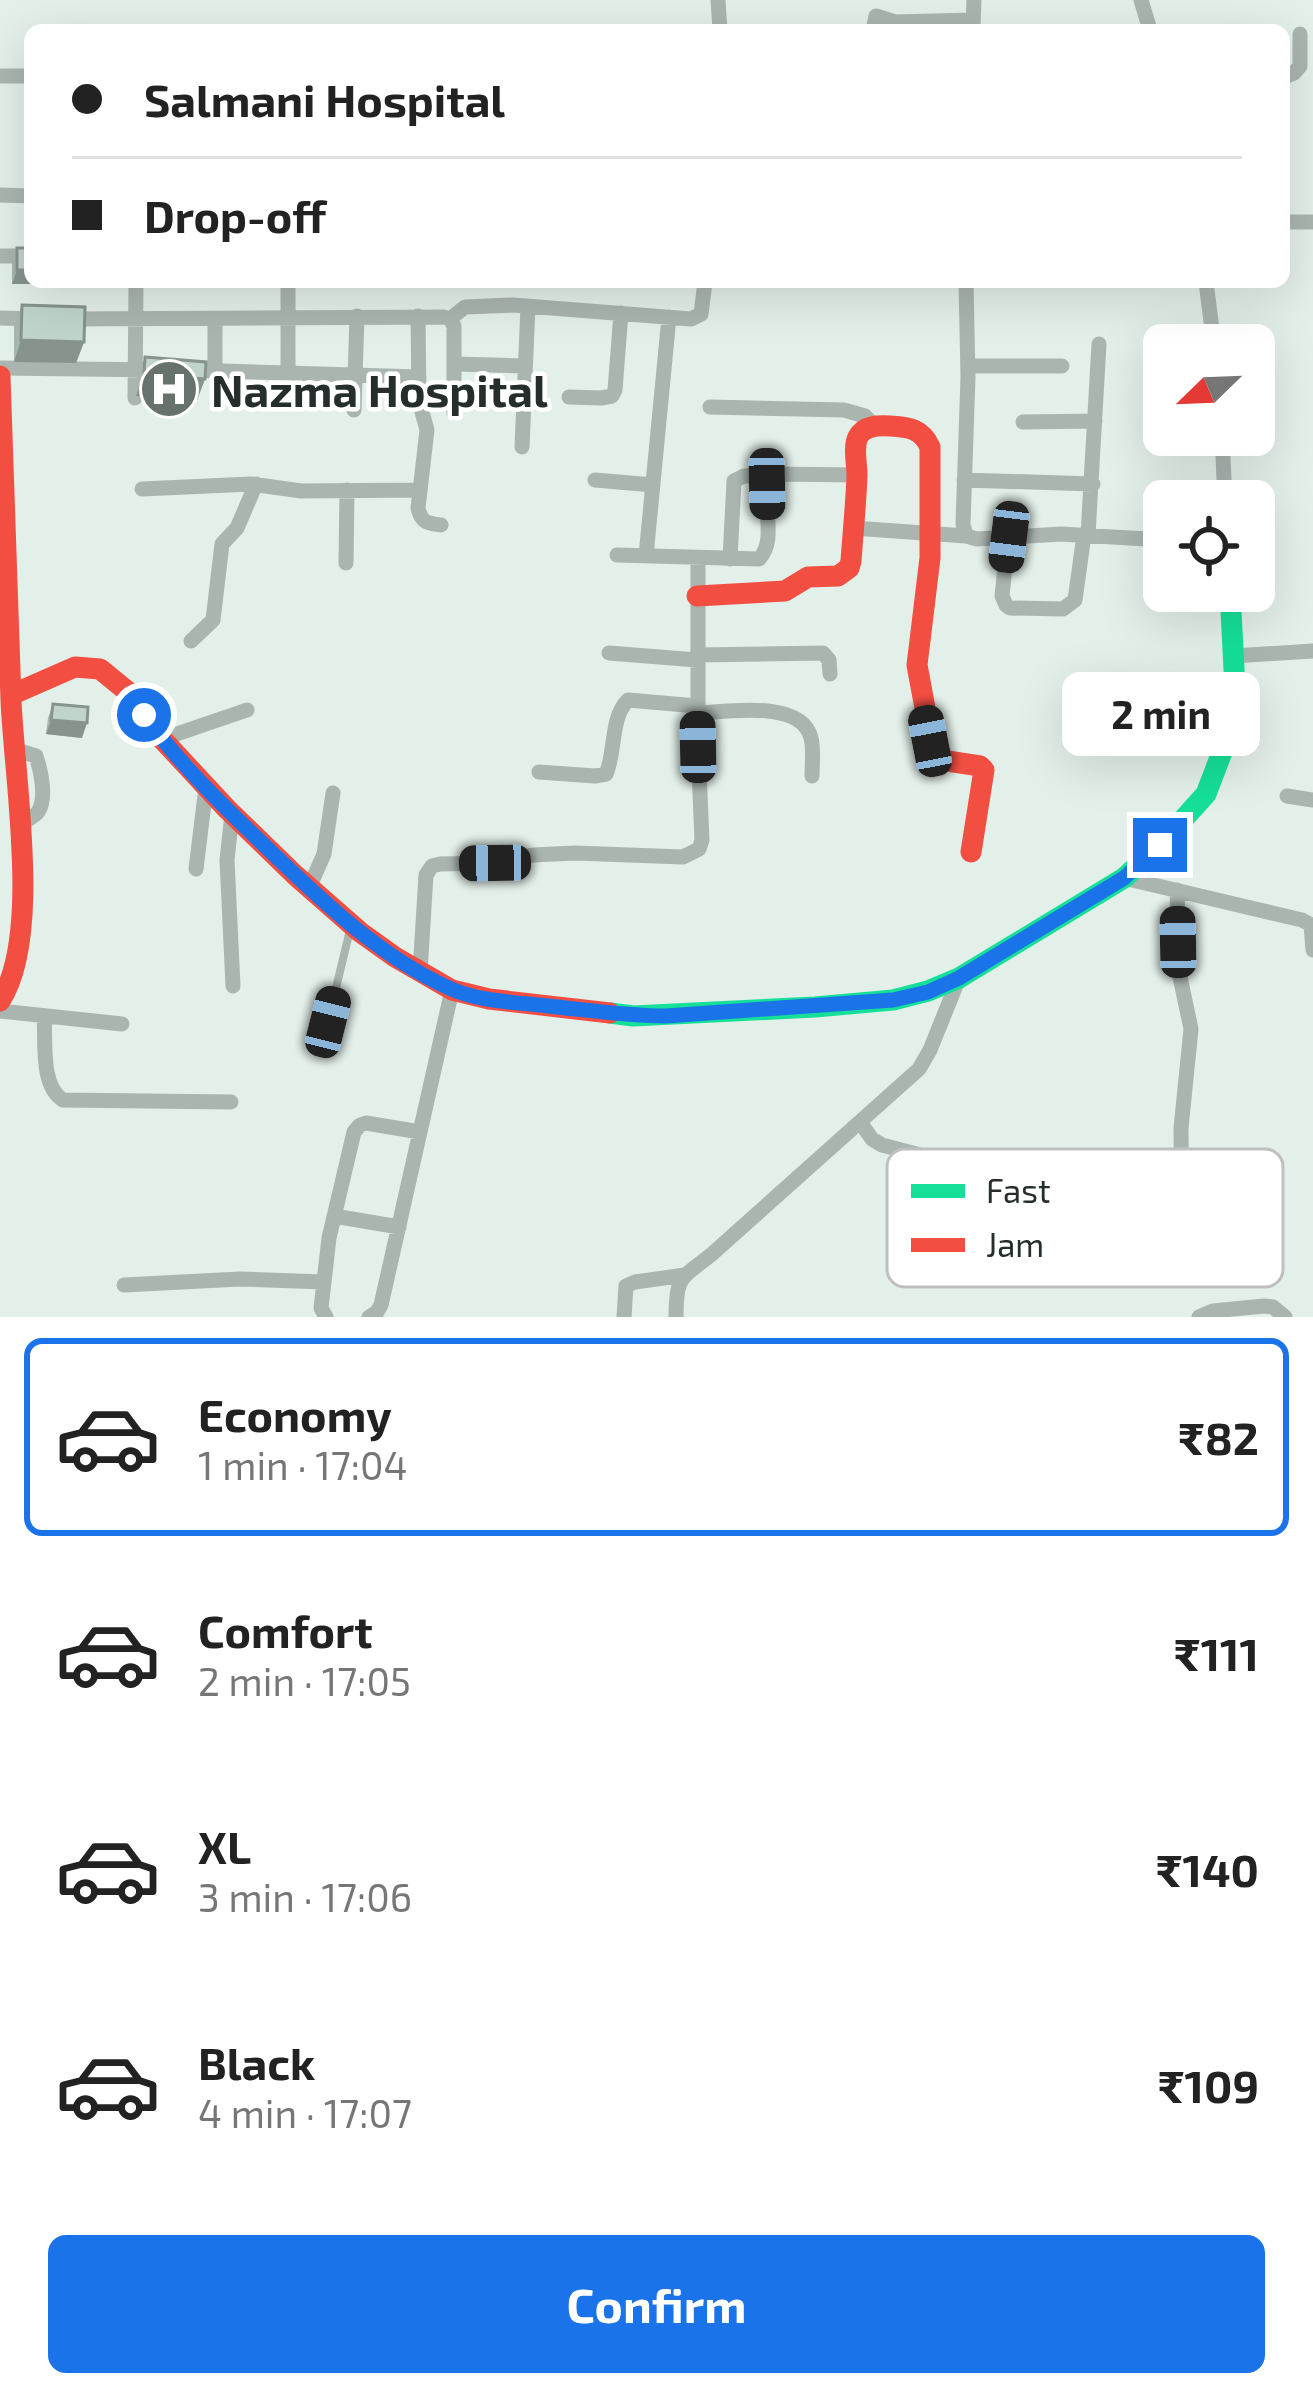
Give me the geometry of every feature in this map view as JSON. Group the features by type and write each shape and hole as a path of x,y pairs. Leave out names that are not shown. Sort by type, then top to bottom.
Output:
{"main road":[{"path":"0,372 4,629 14,749 19,948 9,989 0,1001"},
{"path":"697,596 785,591 808,577 845,572 851,561 859,434 874,425 905,427 926,438 932,463 931,535 918,640 920,687 936,756 984,770 971,852"},
{"path":"11,695 75,667 100,669 127,691 206,787 309,888 352,924 452,990 489,999 666,1016 893,1000 928,992 1124,878 1206,794 1229,734 1235,689 1231,612"}],"street":[{"path":"874,24 876,16 895,22 947,24"},
{"path":"1290,75 1300,66 1300,34"},
{"path":"135,398 136,288"},
{"path":"288,288 289,372"},
{"path":"450,319 475,305 691,319 698,317 704,288"},
{"path":"966,536 967,288"},
{"path":"1207,288 1211,324"},
{"path":"521,448 528,306"},
{"path":"568,397 612,396 621,313"},
{"path":"353,410 357,316"},
{"path":"418,316 419,401 427,430 418,508 426,523 442,525"},
{"path":"646,556 668,317"},
{"path":"0,318 450,319"},
{"path":"215,319 215,371"},
{"path":"450,319 454,326 454,413"},
{"path":"1009,537 1002,596 1006,605 1063,609 1075,600 1093,484 1100,344"},
{"path":"454,364 524,366"},
{"path":"968,366 1062,365"},
{"path":"0,372 136,369 419,377"},
{"path":"710,407 856,411 874,425"},
{"path":"1023,422 1095,421"},
{"path":"730,559 734,481 774,474 857,475"},
{"path":"617,555 753,560 764,555 767,484 774,474"},
{"path":"595,480 653,485"},
{"path":"964,480 1093,484"},
{"path":"142,489 256,484 301,490 420,490"},
{"path":"191,640 213,620 222,544 237,528 256,484"},
{"path":"346,563 347,490"},
{"path":"853,528 977,539 1086,535 1143,539"},
{"path":"420,972 426,875 432,866 554,854 694,854 702,840 698,558"},
{"path":"1234,656 1313,651"},
{"path":"609,653 697,657 823,652 830,674"},
{"path":"539,772 606,774 618,711 628,700 790,715 802,722 812,739 812,776"},
{"path":"162,739 247,710"},
{"path":"196,869 206,787"},
{"path":"309,888 324,854 333,793"},
{"path":"1288,796 1313,800"},
{"path":"232,814 227,860 233,986"},
{"path":"1124,878 1312,925 1313,950"},
{"path":"1177,890 1180,977 1191,1029 1180,1149"},
{"path":"676,1317 676,1291 685,1275 919,1069 959,978"},
{"path":"369,1317 381,1305 452,990"},
{"path":"0,1011 122,1024"},
{"path":"44,1016 50,1087 63,1100 231,1102"},
{"path":"860,1122 872,1139 896,1149"},
{"path":"326,1317 321,1308 334,1216 357,1127 366,1123 420,1132"},
{"path":"334,1216 399,1227"},
{"path":"623,1317 626,1286 685,1275"},
{"path":"124,1285 240,1279 324,1282"},
{"path":"1199,1317 1264,1306 1285,1317"}],"lane":[{"path":"328,1022 352,924"}],"building":[{"path":"17,248 24,248 24,270 17,270"},
{"path":"22,305 85,307 84,342 21,340"},
{"path":"145,357 206,362 205,379 144,374"},
{"path":"53,704 88,707 87,723 51,720"}],"traffic: fast":[{"path":"610,1013 633,1016 815,1007 893,1000 928,991 959,978 1124,878 1206,794 1229,734 1235,689 1231,612"}],"traffic: jam":[{"path":"0,376 23,898 13,973 0,1001"},
{"path":"697,596 785,591 808,577 838,576 851,561 858,437 868,428 882,426 909,428 923,436 930,447 930,558 917,665 933,751 941,760 984,770 971,852"},
{"path":"11,695 75,667 100,669 127,691 162,739 227,809 295,875 395,957 452,990 610,1013"}],"place":[{"name":"Nazma Hospital","path":"169,389"}],"route":[{"path":"144,715 226,809 360,932 452,990 489,999 666,1016 893,1000 928,992 1092,899 1160,845"}]}
